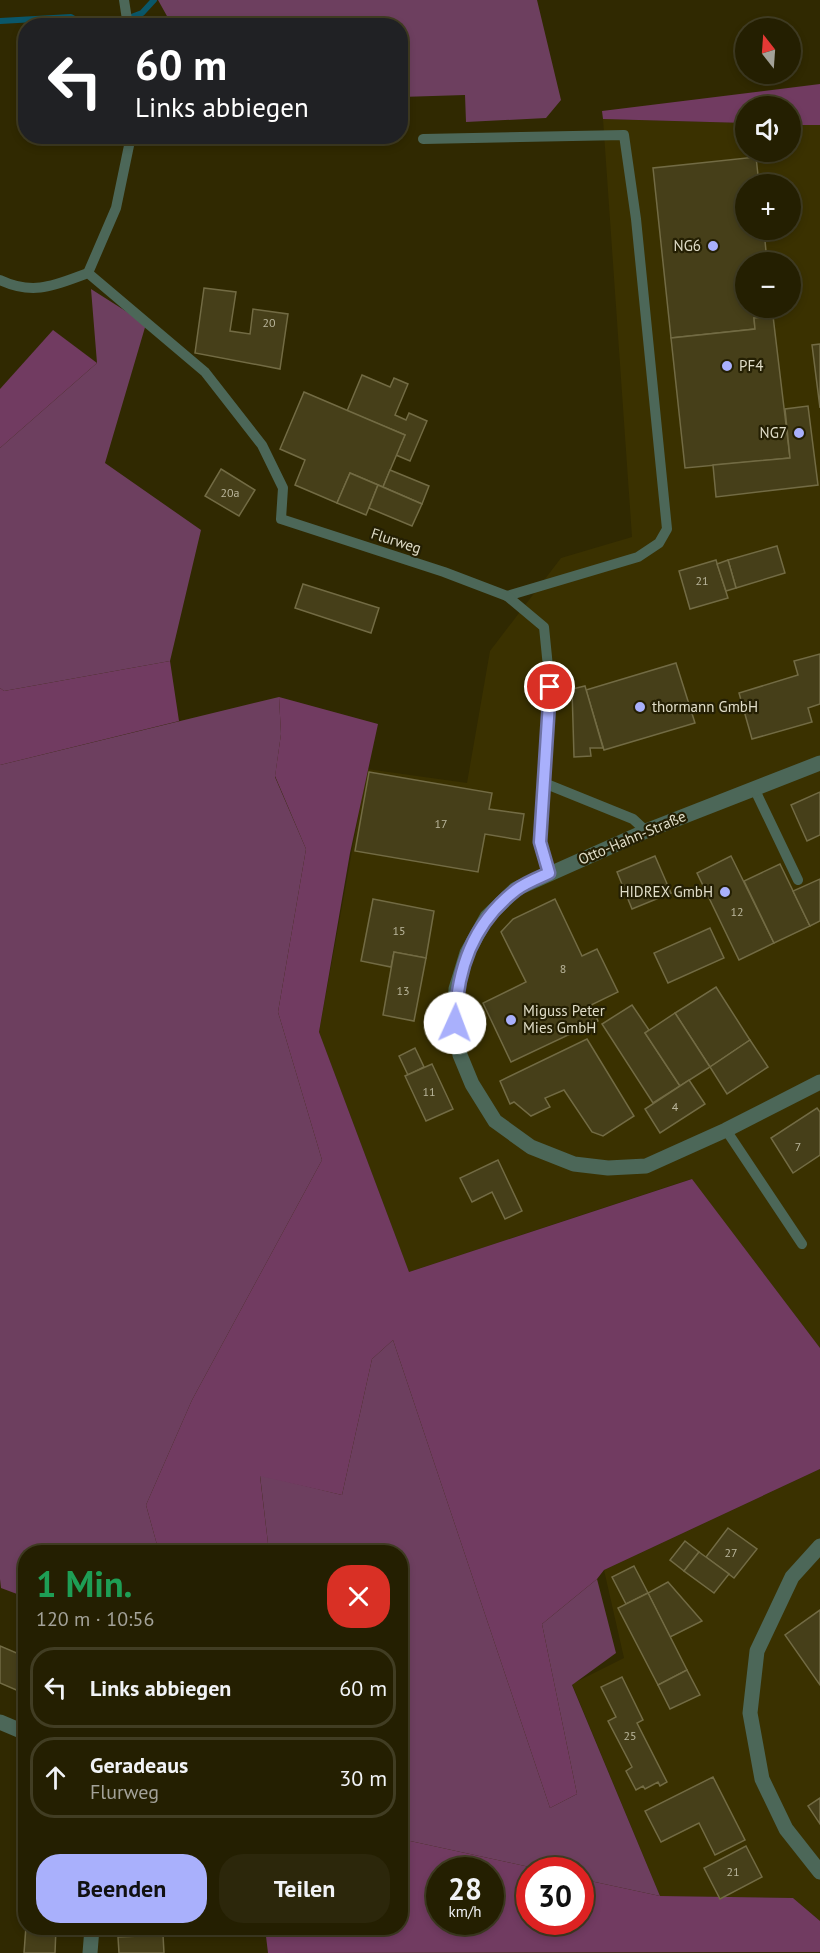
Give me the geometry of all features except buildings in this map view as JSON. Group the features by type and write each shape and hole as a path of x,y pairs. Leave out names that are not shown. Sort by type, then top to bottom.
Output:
{"street":[{"name":"Otto-Hahn-Straße","path":"820,763 646,831 516,889 488,918 466,953 456,989 455,1023 460,1055 472,1084 495,1121 531,1147 574,1164 608,1168 646,1166 726,1130 820,1082"},
{"path":"820,1546 792,1577 757,1651 750,1713 762,1779 786,1828 820,1872"},
{"path":"0,1722 18,1730"},
{"path":"90,1953 91,1935"}],"lane":[{"path":"125,2 127,18"},
{"path":"423,139 624,135 636,219 667,529 659,543 638,557 507,596"},
{"path":"0,280 27,289 50,287 88,273 116,208 129,144"},
{"name":"Flurweg","path":"88,273 205,372 227,399 262,445 283,488 281,519 444,572 507,596 544,627 550,687 540,842 549,873"},
{"path":"544,783 633,819 646,831"},
{"path":"754,788 798,880"},
{"path":"726,1130 802,1244"}],"shaded area":[{"path":"158,0 537,0 561,100 546,118 466,122 465,95 408,97 408,18 168,18"},
{"path":"820,84 820,125 801,125 801,96 735,96 735,123 603,119 602,111"},
{"path":"603,119 735,123 735,162 801,162 801,125 820,125 820,1348 691,1179 409,1272 319,1032 367,769 467,783 490,651 561,558 632,537"},
{"path":"91,289 146,324 105,463 201,530 170,661 4,691 0,688 0,448 97,363"},
{"path":"53,330 97,363 0,448 0,389"},
{"path":"170,661 179,721 0,765 0,688 4,691"},
{"path":"279,697 281,734 275,777 306,849 278,1012 322,1160 192,1400 146,1505 157,1545 18,1545 18,1594 1,1588 0,1579 0,765"},
{"path":"279,697 378,724 350,853 319,1032 409,1272 692,1179 820,1348 820,1469 604,1570 597,1579 542,1624 577,1794 550,1808 393,1340 372,1359 342,1495 260,1476 268,1545 157,1545 146,1505 192,1400 322,1160 278,1012 306,849 275,776 281,734"},
{"path":"393,1340 550,1808 577,1794 542,1624 597,1579 616,1653 572,1685 660,1896 594,1882 594,1857 516,1857 516,1864 504,1861 504,1857 483,1857 408,1841 408,1545 268,1545 260,1475 342,1495 372,1359"},
{"path":"820,1469 820,1921 793,1898 660,1896 572,1684 624,1658 604,1570"},
{"path":"408,1841 483,1857 426,1857 426,1935 504,1935 504,1861 516,1864 516,1935 594,1935 594,1882 660,1896 793,1898 820,1921 820,1952 268,1953 266,1935 408,1935"}],"waterway":[{"path":"129,18 142,13 154,0"},
{"path":"53,18 73,18"},
{"path":"0,21 18,20"}],"place":[{"name":"NG6","path":"713,246"},
{"name":"PF4","path":"727,366"},
{"name":"NG7","path":"799,433"},
{"name":"thormann GmbH","path":"640,707"},
{"name":"HIDREX GmbH","path":"725,892"},
{"name":"Miguss Peter Mies GmbH","path":"511,1020"}],"route":[{"path":"455,1023 456,989 466,953 488,918 516,889 549,873 540,842 550,687"}]}
